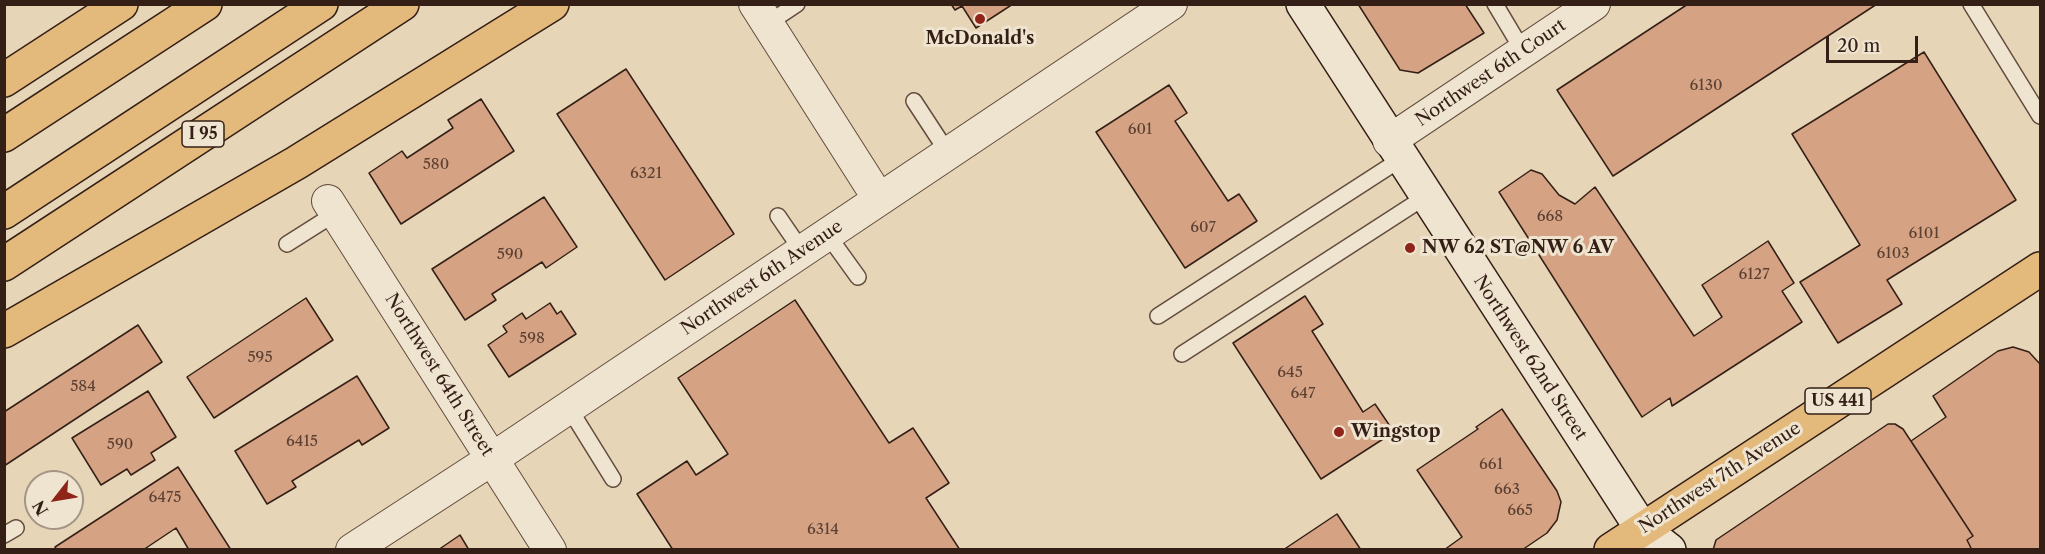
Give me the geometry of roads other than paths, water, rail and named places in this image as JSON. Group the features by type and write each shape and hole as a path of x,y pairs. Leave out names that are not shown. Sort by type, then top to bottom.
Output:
{"main road":[{"path":"4,80 121,4"},
{"path":"4,135 205,4"},
{"path":"4,212 321,4"},
{"name":"I 95","path":"4,264 402,4"},
{"path":"4,331 296,162 552,4"},
{"name":"Northwest 62nd Street","path":"1303,4 1644,539 1669,549"},
{"name":"Northwest 7th Avenue","path":"1611,549 1644,539 2038,276"}],"street":[{"name":"Northwest 6th Avenue","path":"352,549 569,408 1171,4"},
{"name":"Northwest 6th Court","path":"1395,150 1523,51 1593,4"},
{"path":"761,14 879,199"},
{"name":"Northwest 64th Street","path":"332,207 550,549"}],"lane":[{"path":"761,14 797,4"},
{"path":"1495,4 1523,51"},
{"path":"1971,4 2040,116"},
{"path":"914,100 948,153"},
{"path":"1158,316 1395,150"},
{"path":"1182,354 1425,197"},
{"path":"287,244 332,207"},
{"path":"778,216 858,277"},
{"path":"569,408 613,479"}],"place":[{"name":"McDonald's","path":"980,19"},
{"name":"NW 62 ST@NW 6 AV","path":"1410,248"},
{"name":"Wingstop","path":"1339,432"}]}
